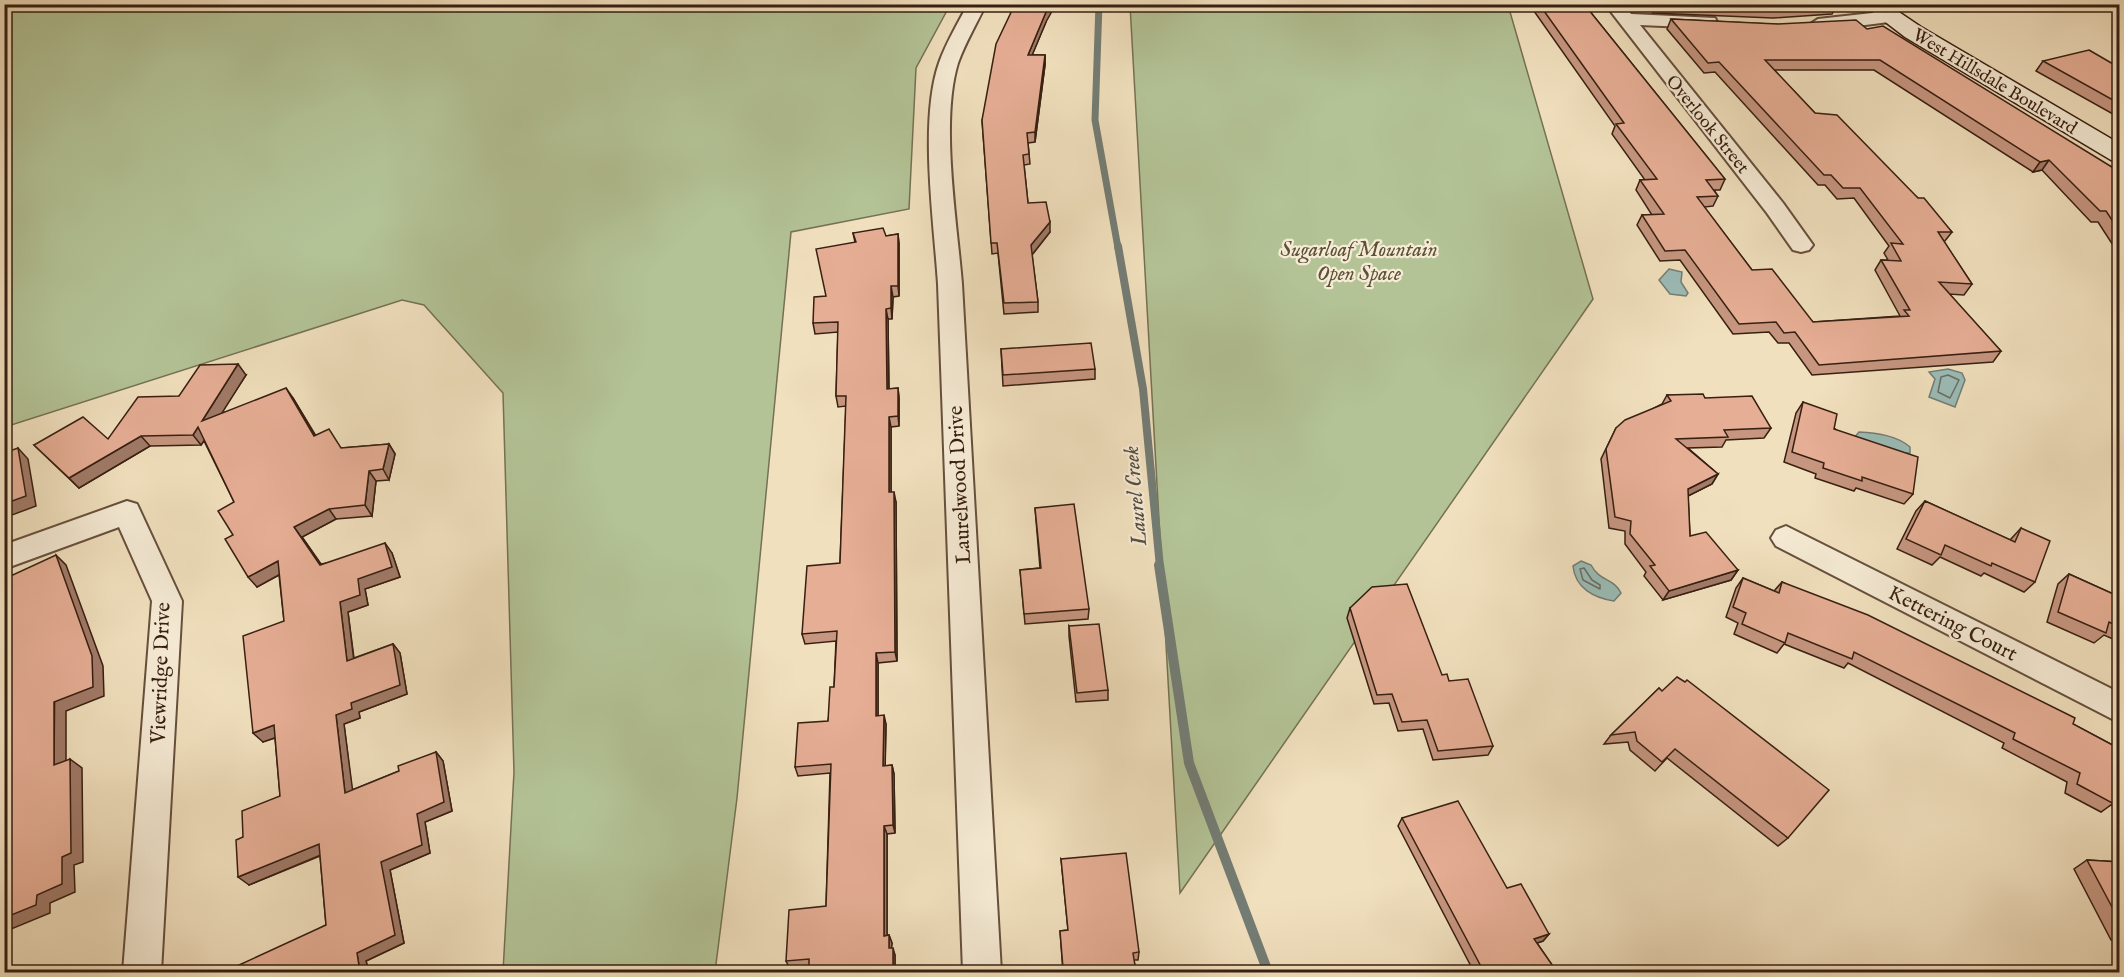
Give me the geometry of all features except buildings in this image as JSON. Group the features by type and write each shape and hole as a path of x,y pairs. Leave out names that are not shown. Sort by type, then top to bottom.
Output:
{"main road":[{"name":"West Hillsdale Boulevard","path":"1881,11 2120,155"}],"street":[{"name":"Laurelwood Drive","path":"977,4 949,62 942,92 941,170 951,308 982,972"},
{"path":"1798,26 1881,11"},
{"path":"1619,12 1731,24"},
{"name":"Overlook Street","path":"1619,12 1775,208 1801,245"},
{"name":"Viewridge Drive","path":"4,557 126,512 167,602 142,972"},
{"name":"Kettering Court","path":"1786,538 2120,709"}],"green space":[{"path":"4,5 950,5 916,68 909,209 791,232 737,798 715,972 503,972 514,772 503,393 424,305 402,300 5,427"},
{"name":"Sugarloaf Mountain Open Space","path":"1130,5 1508,5 1593,299 1180,893"}],"water":[{"path":"1669,269 1682,272 1681,282 1688,293 1686,296 1670,294 1659,280"},
{"path":"1948,369 1962,373 1965,380 1955,407 1929,397 1935,379 1929,372"},
{"path":"1859,432 1892,437 1910,447 1910,453 1898,453 1854,438"},
{"path":"1581,561 1591,565 1598,574 1618,588 1621,593 1614,601 1587,591 1577,580 1573,566"}],"waterway":[{"name":"Laurel Creek","path":"1099,4 1095,120 1118,248"},
{"name":"Laurel Creek","path":"1118,246 1143,389 1160,567"},
{"name":"Laurel Creek","path":"1159,565 1189,763 1268,972"}]}
